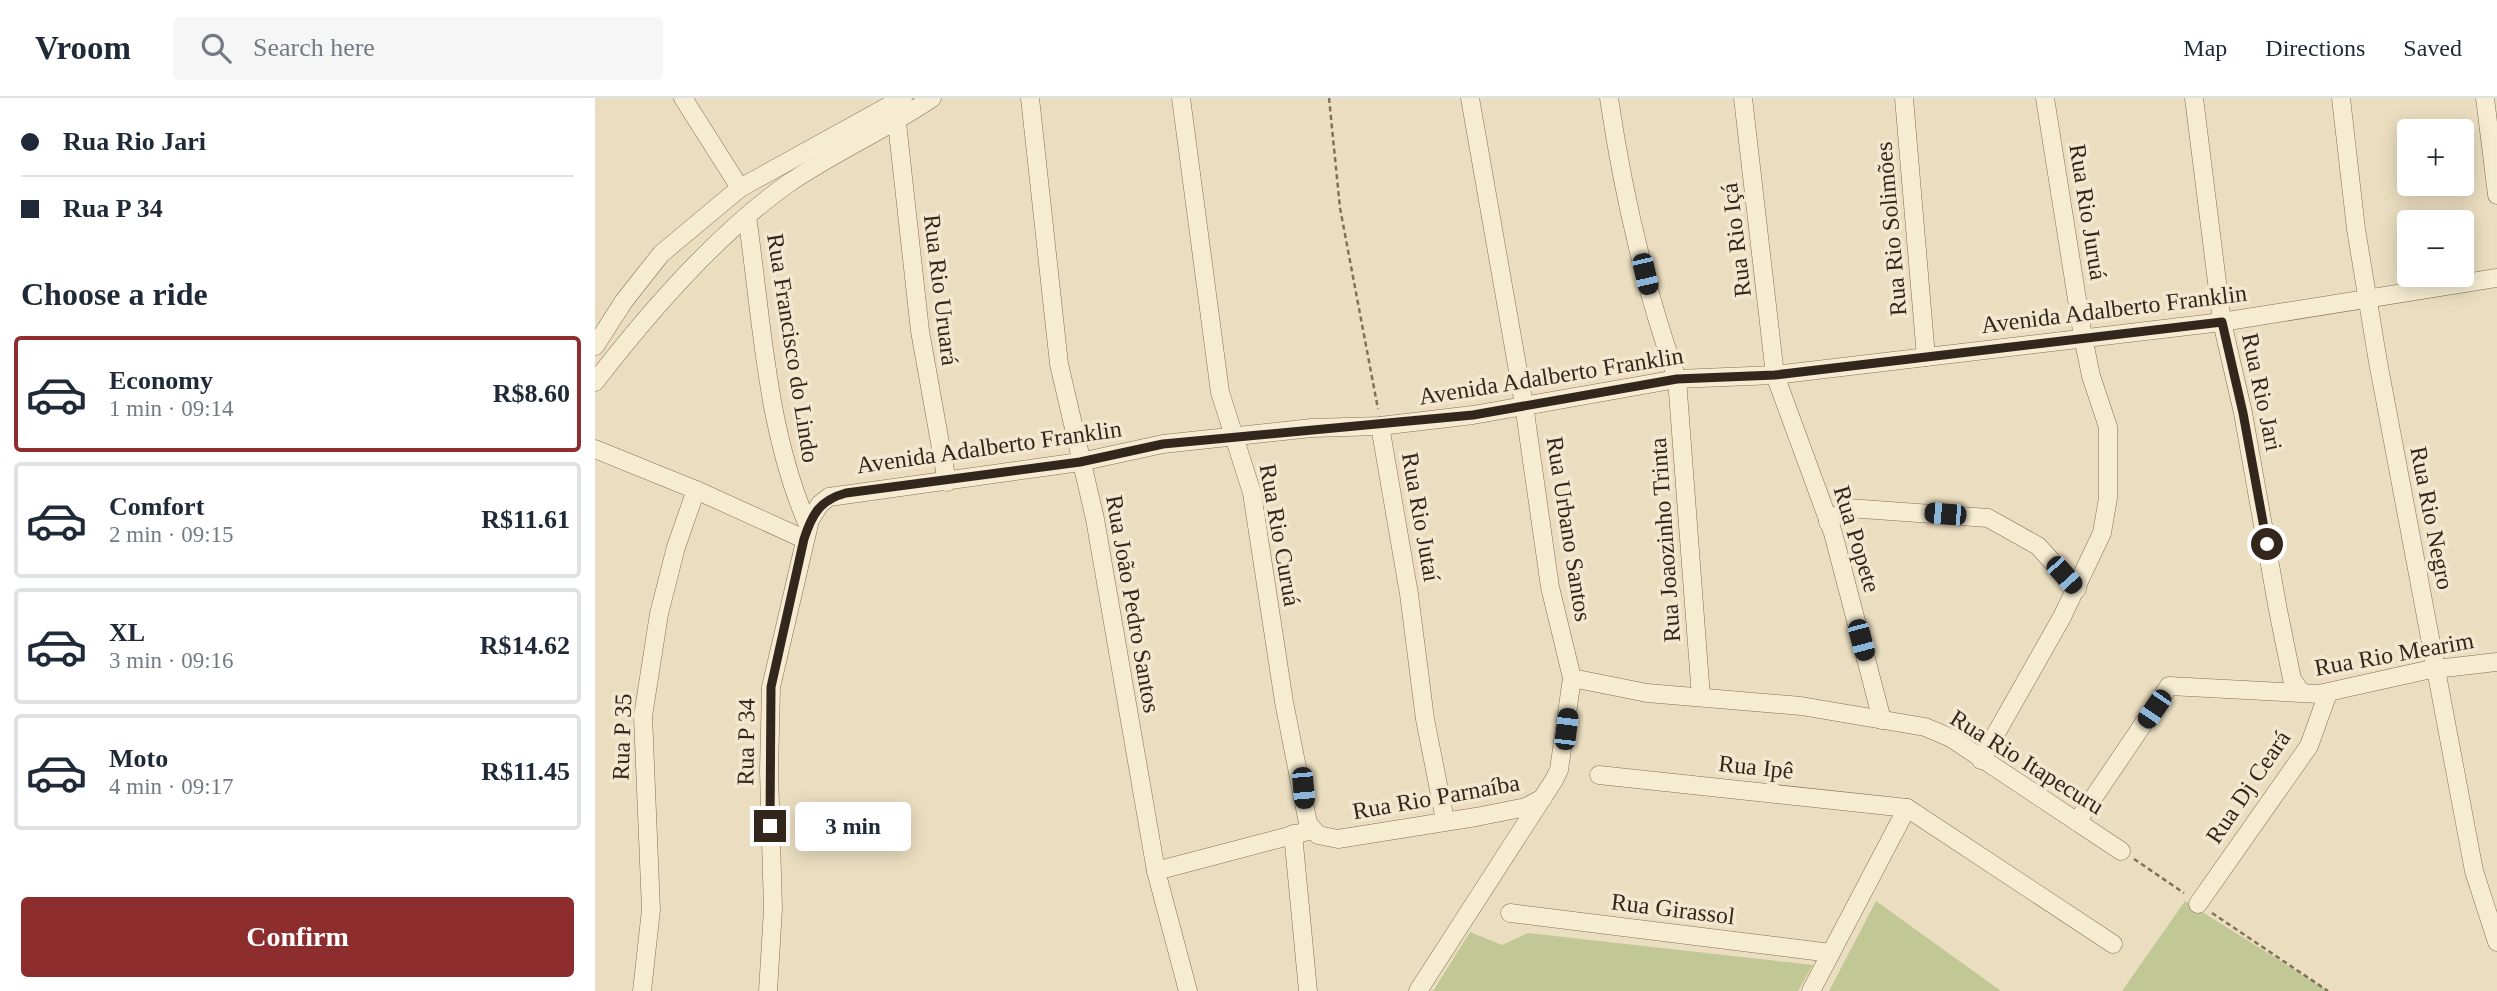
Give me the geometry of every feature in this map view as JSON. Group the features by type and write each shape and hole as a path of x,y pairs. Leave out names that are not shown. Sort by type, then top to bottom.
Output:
{"street":[{"path":"683,98 740,188"},
{"path":"595,382 646,319 747,216 790,183 897,122 932,98"},
{"name":"Rua João Pedro Santos","path":"1030,98 1059,364 1095,519 1156,871 1188,991"},
{"name":"Rua Rio Curuá","path":"1181,98 1220,392 1252,493 1284,702 1309,823"},
{"name":"Rua Urbano Santos","path":"1418,991 1559,770 1572,678 1549,587 1524,405 1470,98"},
{"name":"Rua Joaozinho Trinta","path":"1609,98 1650,294 1677,379 1701,697"},
{"name":"Rua Rio Içá","path":"1743,98 1775,375"},
{"name":"Rua Rio Solimões","path":"1904,98 1926,357"},
{"name":"Rua Rio Juruá","path":"1981,760 2077,589 2102,533 2110,461 2108,427 2091,376 2083,338 2045,98"},
{"name":"Rua Rio Jari","path":"2194,98 2222,322 2243,413 2278,610 2293,679 2300,691"},
{"name":"Rua Rio Negro","path":"2341,98 2367,298 2474,871 2497,942"},
{"path":"2486,98 2497,195"},
{"path":"595,346 624,301 661,254 740,188 899,101"},
{"name":"Rua Rio Uruará","path":"899,101 897,122 920,331 947,481"},
{"name":"Rua Francisco do Lindo","path":"747,216 777,428 790,484 806,532"},
{"name":"Avenida Adalberto Franklin","path":"806,532 820,504 829,497 1080,462 1163,444 1312,428 1380,426 1602,395 1677,379 1775,375 2222,322 2497,278"},
{"name":"Rua Popete","path":"1775,375 1828,522 1882,720"},
{"name":"Rua Rio Jutaí","path":"1380,426 1409,594 1425,719 1445,820"},
{"path":"595,449 806,532"},
{"name":"Rua P 35","path":"642,991 650,910 643,716 659,614 675,547 696,490"},
{"path":"1828,522 1848,508 1988,518 2038,546 2077,589"},
{"name":"Rua P 34","path":"768,991 773,909 769,771 771,687 806,532"},
{"name":"Rua Rio Mearim","path":"2077,822 2169,686 2300,691 2312,695 2376,680 2497,662"},
{"name":"Rua Rio Itapecuru","path":"1572,678 1647,693 1801,706 1937,731 2121,851"},
{"name":"Rua Dj Ceará","path":"2198,904 2309,746 2328,693"},
{"name":"Rua Ipê","path":"1599,775 1907,808"},
{"name":"Rua Rio Parnaíba","path":"1309,823 1318,835 1338,839 1526,807 1543,798"},
{"path":"1811,991 1907,808 2112,944"},
{"path":"1156,871 1293,834 1309,823"},
{"path":"1293,834 1308,991"},
{"name":"Rua Girassol","path":"1510,913 1831,953"}],"path":[{"name":"Rua Rio Jutaí","path":"1329,98 1340,208 1362,312 1380,426"},
{"path":"2121,851 2328,991"}],"green space":[{"path":"1876,901 2001,991 1829,991"},
{"path":"2185,901 2328,991 2122,991"},
{"path":"1470,932 1502,945 1528,933 1813,965 1798,991 1433,991"}],"route":[{"path":"770,826 771,687 804,539 810,520 820,504 829,497 846,493 1080,462 1163,444 1312,428 1380,426 1473,415 1602,395 1677,379 1775,375 1872,365 2222,322 2243,413 2267,544"}]}
